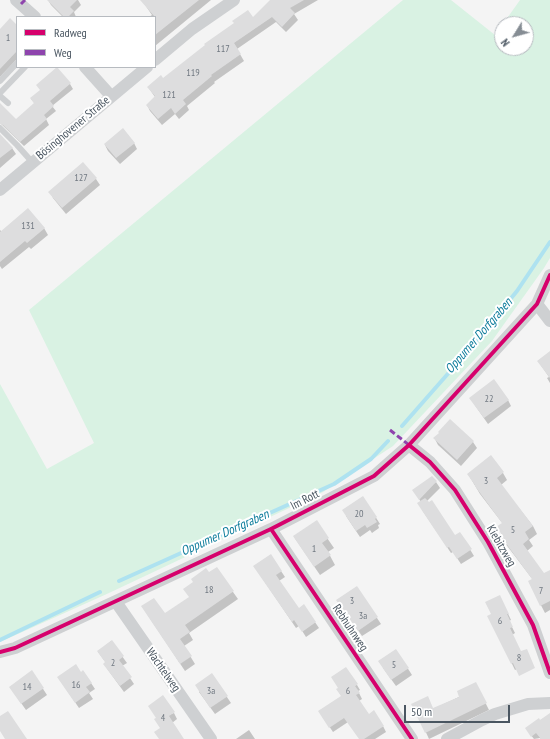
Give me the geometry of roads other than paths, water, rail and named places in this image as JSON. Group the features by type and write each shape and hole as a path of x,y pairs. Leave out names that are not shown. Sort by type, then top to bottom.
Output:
{"street":[{"path":"16,0 34,16"},
{"path":"156,59 192,29 234,0"},
{"path":"86,68 112,96"},
{"name":"Bösinghovener Straße","path":"0,190 146,68"},
{"name":"Im Rott","path":"0,652 15,648 116,602 271,529 374,476 409,445 537,304 550,275"},
{"path":"537,304 550,321"},
{"name":"Kiebitzweg","path":"409,445 430,462 455,490 488,542 533,625 550,673"},
{"name":"Rebhuhnweg","path":"271,529 412,739"},
{"name":"Wachtelweg","path":"116,602 211,739"},
{"path":"447,739 495,714 528,704 550,702"}],"lane":[{"path":"0,81 16,65"},
{"path":"0,93 24,68"},
{"path":"0,96 8,103"},
{"path":"0,128 18,145 33,163"}],"waterway":[{"name":"Oppumer Dorfgraben","path":"402,426 467,352 517,291 550,242"},
{"name":"Oppumer Dorfgraben","path":"119,581 334,484 371,459 388,441"},
{"name":"Oppumer Dorfgraben","path":"0,640 100,592"}]}
